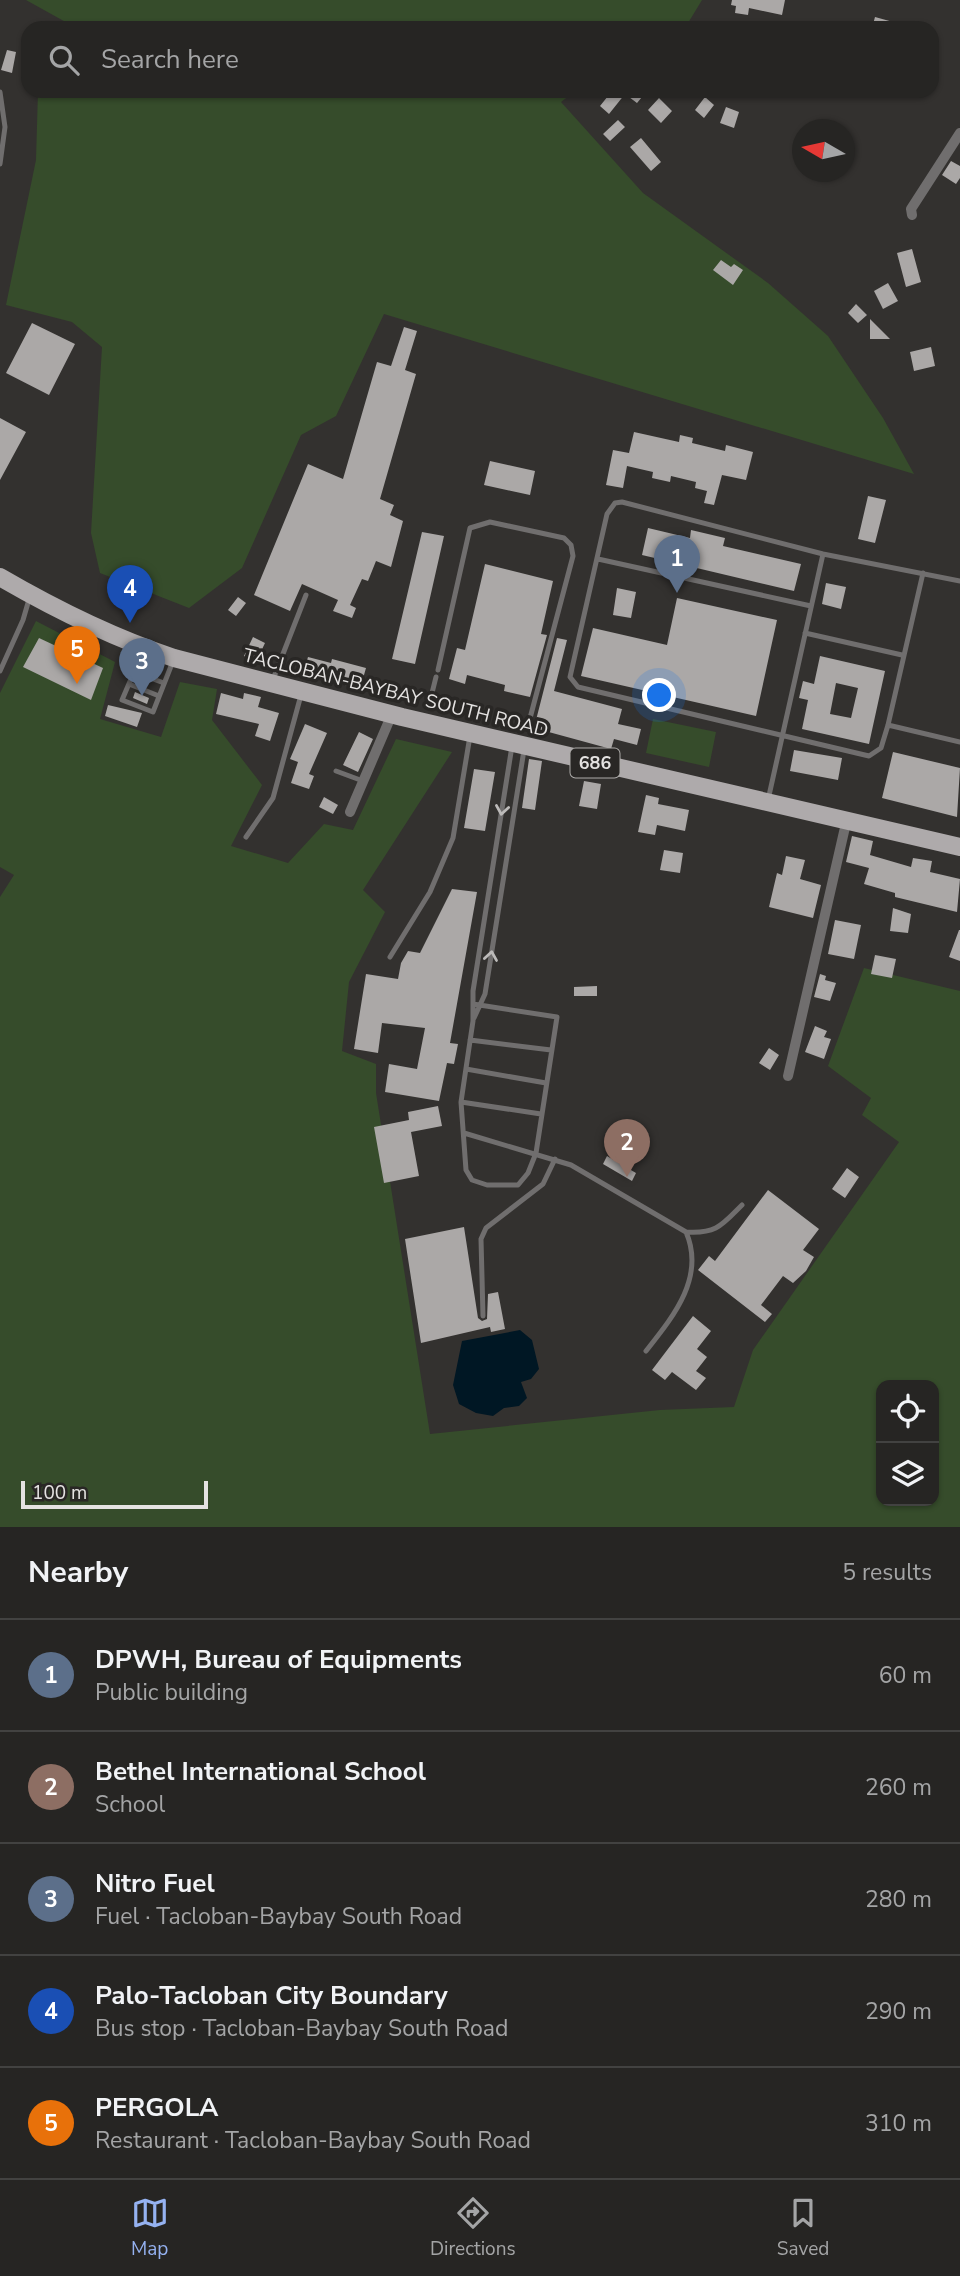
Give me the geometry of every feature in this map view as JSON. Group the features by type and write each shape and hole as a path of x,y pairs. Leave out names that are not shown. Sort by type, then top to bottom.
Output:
{"main road":[{"name":"TACLOBAN-BAYBAY SOUTH ROAD","path":"0,578 30,595 144,648 174,657 392,714 427,718 470,733 846,823 960,847"}],"street":[{"path":"912,215 911,209 960,133"},
{"path":"350,812 366,782 392,714"},
{"path":"788,1076 846,823"}],"lane":[{"path":"0,92 5,127 0,164"},
{"path":"923,573 902,654 888,725 881,748 869,757 579,687 573,683 570,670 607,514 610,507 622,502 823,554 923,573 960,581"},
{"path":"430,701 470,528 490,522 564,538 570,545 573,556 529,722"},
{"path":"767,803 823,554"},
{"path":"598,559 811,606"},
{"path":"0,671 30,595"},
{"path":"271,684 306,595"},
{"path":"805,633 902,654"},
{"path":"144,648 122,700 153,712 174,657"},
{"path":"134,672 164,683"},
{"path":"129,684 159,696"},
{"path":"246,838 273,798 303,691"},
{"path":"888,725 960,742"},
{"path":"390,957 430,892 453,838 462,799 470,733"},
{"path":"477,1004 556,1017 536,1153 528,1172 518,1185 487,1185 472,1180 466,1170 461,1102 519,744"},
{"path":"477,1004 487,981 519,744"},
{"path":"336,771 366,782"},
{"path":"470,1040 551,1050"},
{"path":"466,1069 546,1083"},
{"path":"461,1102 541,1114"},
{"path":"464,1133 571,1165 686,1233 717,1230 742,1205"},
{"path":"483,1316 481,1239 486,1228 543,1184 555,1159"},
{"path":"646,1352 679,1310 686,1293 692,1248 686,1233"}],"green space":[{"path":"26,0 702,0 689,21 64,21"},
{"path":"38,98 566,98 561,102 643,193 768,283 828,336 883,418 914,474 384,314 336,416 301,435 242,568 189,608 100,573 91,533 102,347 72,322 6,305 36,160"},
{"path":"36,621 115,662 100,719 161,737 180,682 217,689 212,720 262,785 231,846 288,863 324,824 353,830 396,739 452,752 363,890 385,912 349,982 342,1051 376,1064 376,1093 430,1434 660,1410 734,1407 753,1350 899,1142 862,1115 871,1098 828,1066 864,968 960,991 960,1527 0,1527 0,897 14,875 0,867 0,693"},
{"path":"653,719 716,732 709,767 646,753"}],"water":[{"path":"520,1330 532,1340 539,1369 531,1379 521,1382 527,1398 519,1406 504,1408 493,1416 476,1413 459,1404 453,1385 462,1341"}],"building":[{"path":"732,0 785,0 782,15 749,8 748,15 735,13 736,6 731,5"},
{"path":"875,17 890,21 874,21"},
{"path":"7,50 16,52 12,73 1,70"},
{"path":"606,98 622,98 609,114 600,106"},
{"path":"659,98 672,111 661,123 648,110"},
{"path":"704,98 714,105 704,118 695,110"},
{"path":"726,107 739,112 734,128 720,123"},
{"path":"618,120 625,127 610,141 603,134"},
{"path":"641,138 661,162 651,171 630,147"},
{"path":"951,161 960,166 960,178 956,184 942,175"},
{"path":"912,249 921,282 906,287 897,253"},
{"path":"721,260 731,267 734,264 743,270 733,285 713,270"},
{"path":"888,283 898,301 883,309 874,291"},
{"path":"856,304 867,315 858,323 848,313"},
{"path":"870,319 890,339 870,339"},
{"path":"32,323 75,344 49,395 6,373"},
{"path":"404,327 417,331 405,370 416,374 380,499 394,505 390,515 403,521 391,567 376,561 368,581 362,579 350,605 356,608 352,618 333,611 338,600 302,584 290,611 254,595 308,464 343,479 377,362 391,366"},
{"path":"931,347 935,366 914,371 910,352"},
{"path":"0,418 26,432 0,480"},
{"path":"634,432 679,442 680,435 693,438 692,443 725,451 726,445 753,452 746,480 722,475 714,505 704,503 707,491 695,488 696,482 671,476 670,482 652,478 653,472 627,466 623,488 606,485 613,450 629,453"},
{"path":"490,461 535,471 530,495 484,485"},
{"path":"868,496 886,500 875,543 858,539"},
{"path":"648,528 690,538 691,530 725,538 723,546 801,564 794,591 642,555"},
{"path":"422,532 444,536 415,664 392,659"},
{"path":"485,564 553,581 541,634 547,635 530,697 504,691 505,685 467,675 465,684 449,679 457,648 465,650"},
{"path":"826,583 846,587 841,609 822,604"},
{"path":"617,588 636,592 631,618 613,615"},
{"path":"238,597 246,603 236,616 228,610"},
{"path":"677,598 777,620 756,716 581,676 593,628 667,645"},
{"path":"253,637 265,643 256,662 244,656"},
{"path":"39,638 103,668 91,700 23,667"},
{"path":"557,638 567,640 554,691 622,709 618,724 641,729 637,745 614,739 611,749 534,728"},
{"path":"820,656 885,671 869,744 802,729 808,700 799,698 803,681 814,684","holes":["836,683 858,688 851,718 830,714"]},
{"path":"308,657 331,663 332,659 366,668 360,689 303,674"},
{"path":"135,692 149,698 147,704 133,698"},
{"path":"221,693 243,699 244,693 261,697 258,707 279,713 270,741 255,736 259,724 216,714"},
{"path":"108,705 142,713 137,727 105,716"},
{"path":"305,724 327,733 309,774 314,776 309,789 291,783 298,762 290,759"},
{"path":"359,732 373,739 358,772 343,765"},
{"path":"794,750 842,758 838,780 790,771"},
{"path":"893,752 960,768 957,817 882,798"},
{"path":"529,759 542,761 535,810 522,808"},
{"path":"474,769 495,772 485,831 464,828"},
{"path":"584,781 601,784 597,809 579,806"},
{"path":"646,795 659,798 658,804 689,810 685,831 657,825 655,835 638,832"},
{"path":"324,797 338,805 333,814 319,807"},
{"path":"852,836 873,841 870,855 911,867 913,858 932,861 930,872 960,879 957,912 895,897 895,893 864,884 869,868 846,862"},
{"path":"664,850 683,853 680,873 660,870"},
{"path":"786,856 805,860 800,879 821,885 813,918 769,907 777,873 782,875"},
{"path":"452,889 477,892 450,1043 458,1044 454,1064 447,1063 439,1101 385,1092 389,1064 417,1069 425,1028 382,1023 378,1053 354,1049 366,974 398,979 401,963 408,951 420,953"},
{"path":"893,908 911,914 908,933 890,931"},
{"path":"835,920 861,925 854,959 828,954"},
{"path":"960,930 960,961 949,957"},
{"path":"875,955 896,959 892,978 871,974"},
{"path":"820,974 826,976 825,980 836,983 830,1001 814,997"},
{"path":"597,986 597,996 574,996 574,987"},
{"path":"815,1026 827,1031 824,1037 831,1039 824,1059 805,1052"},
{"path":"769,1048 779,1055 770,1070 759,1063"},
{"path":"438,1106 442,1126 411,1132 419,1176 384,1183 374,1127 409,1120 408,1112"},
{"path":"607,1156 636,1173 632,1181 603,1164"},
{"path":"847,1168 859,1177 845,1198 832,1189"},
{"path":"768,1190 819,1229 803,1250 814,1257 806,1271 793,1283 783,1276 761,1305 772,1314 765,1322 698,1270 709,1256 715,1261"},
{"path":"464,1227 478,1318 482,1321 487,1319 488,1294 498,1292 505,1329 491,1332 490,1327 421,1343 405,1239"},
{"path":"693,1316 711,1331 697,1349 707,1357 696,1371 706,1378 696,1390 672,1372 665,1380 652,1370"}],"place":[{"name":"DPWH, Bureau of Equipments","path":"677,593"},
{"name":"Palo-Tacloban City Boundary","path":"130,623"},
{"name":"PERGOLA","path":"77,684"},
{"name":"Nitro Fuel","path":"142,696"},
{"name":"Bethel International School","path":"627,1177"}]}
